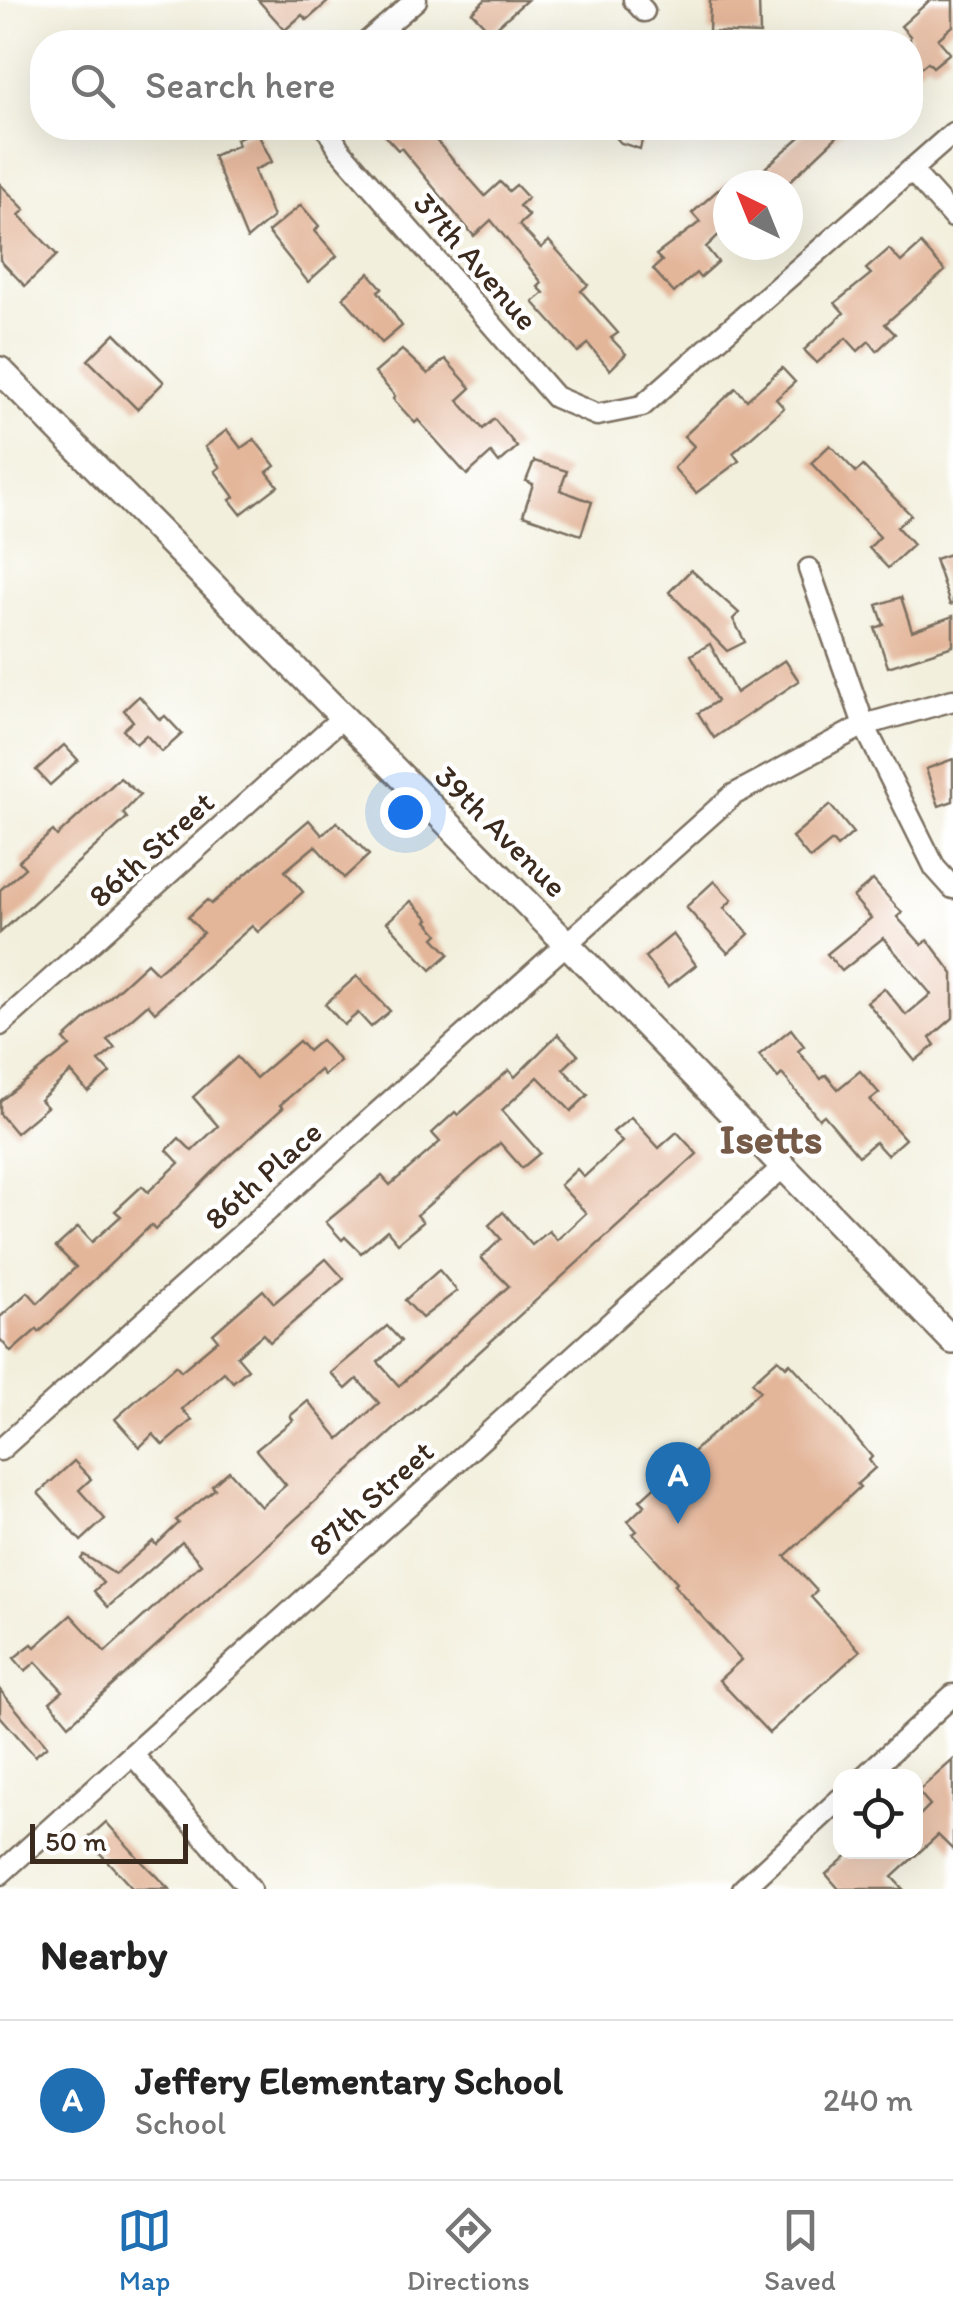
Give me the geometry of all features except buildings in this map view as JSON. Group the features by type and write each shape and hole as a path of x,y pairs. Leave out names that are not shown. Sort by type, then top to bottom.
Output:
{"main road":[{"name":"39th Avenue","path":"0,370 953,1341"}],"street":[{"path":"382,30 416,0"},
{"path":"953,133 911,170 953,217"},
{"name":"37th Avenue","path":"333,140 555,397 597,415 642,406 911,170"},
{"path":"809,569 864,726 935,868 953,888"},
{"name":"86th Place","path":"0,1450 733,796 864,726 953,700"},
{"name":"86th Street","path":"0,1025 343,717"},
{"name":"87th Street","path":"0,1874 782,1167"},
{"path":"872,1769 953,1695"},
{"path":"132,1754 250,1889"},
{"path":"743,1889 833,1805"}],"place":[{"name":"Jeffery Elementary School","path":"678,1524"}],"district":[{"name":"Isetts","path":"771,1138"}]}
